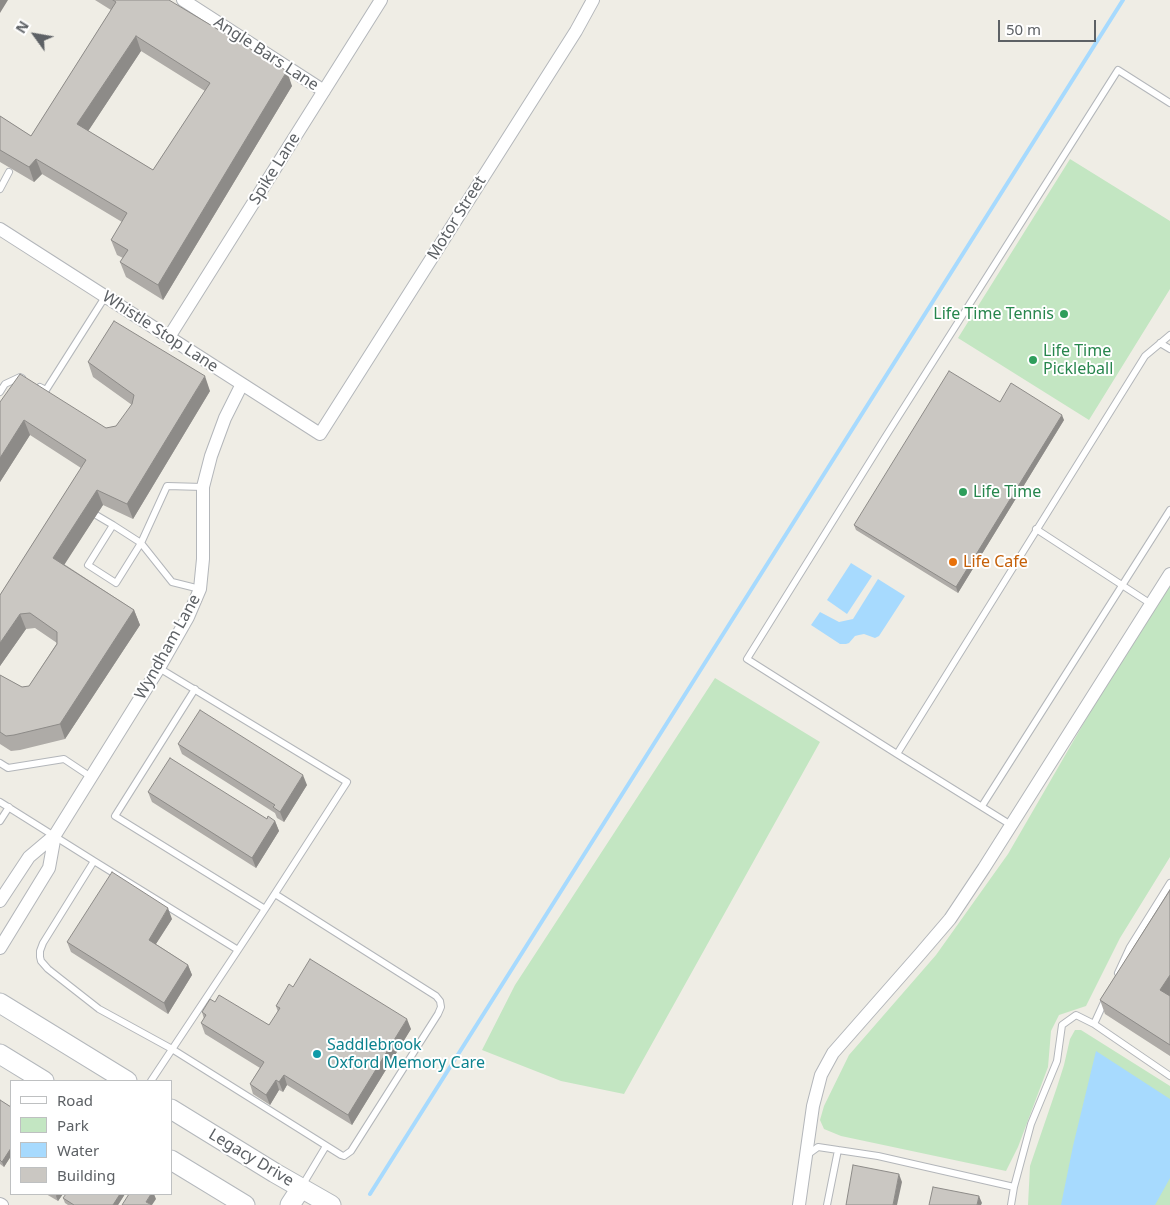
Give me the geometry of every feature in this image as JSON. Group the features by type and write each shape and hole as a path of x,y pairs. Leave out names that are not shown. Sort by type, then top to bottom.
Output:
{"main road":[{"path":"0,1003 125,1080"},
{"path":"0,1054 42,1080"},
{"name":"Legacy Drive","path":"172,1110 331,1205"},
{"path":"172,1161 245,1205"},
{"path":"290,1205 301,1188"}],"street":[{"name":"Angle Bars Lane","path":"183,0 324,91"},
{"name":"Spike Lane","path":"169,338 381,0"},
{"name":"Motor Street","path":"320,434 576,31 593,0"},
{"name":"Whistle Stop Lane","path":"0,230 320,434"},
{"name":"Wyndham Lane","path":"0,902 29,857 55,835 160,668 188,617 200,589 203,559 203,487 211,456 225,418 242,384"},
{"path":"799,1205 813,1106 821,1076 833,1052 950,919 1170,574"},
{"name":"Wyndham Lane","path":"0,948 49,868 55,835"}],"lane":[{"path":"1011,824 896,754 747,659 1118,70 1170,103"},
{"path":"0,189 9,172"},
{"path":"38,386 46,390 105,296"},
{"path":"896,754 1145,356 1170,335"},
{"path":"1160,343 1170,349"},
{"path":"0,392 5,384 20,377 29,382"},
{"path":"114,525 88,565 116,583 141,542 168,486 203,487"},
{"path":"982,806 1170,510"},
{"path":"91,512 141,542 172,582 200,589"},
{"path":"1036,529 1151,604"},
{"path":"152,1080 348,782 160,668"},
{"path":"195,689 115,816 265,909"},
{"path":"0,763 8,768 64,759 92,777"},
{"path":"0,802 238,950"},
{"path":"0,821 9,807"},
{"path":"94,860 43,943 40,951 41,962 99,1009 172,1049 341,1156 344,1156 351,1151 438,1014 441,1007 440,1001 436,996 275,894"},
{"path":"1114,982 1130,947 1170,883"},
{"path":"1094,1024 1110,990"},
{"path":"1011,1205 1031,1124 1057,1061 1062,1025 1076,1015 1094,1024 1170,1076"},
{"path":"301,1188 326,1146"},
{"path":"806,1156 818,1147 878,1156 1014,1187"},
{"path":"827,1205 838,1150"}],"green space":[{"name":"Life Time Tennis","path":"1070,159 1170,221 1170,289 1089,420 958,338"},
{"path":"1170,574 1170,857 1120,938 1086,1006 1059,1015 1051,1031 1048,1067 1018,1147 1006,1171 841,1136 824,1129 820,1120 824,1106 849,1055 936,955 1008,854"},
{"path":"715,678 820,742 624,1094 561,1081 482,1050 515,985"},
{"path":"1075,1030 1081,1030 1170,1086 1170,1205 1028,1205 1030,1166 1064,1065 1070,1039"}],"water":[{"path":"851,563 872,576 847,614 827,600"},
{"path":"878,579 905,596 879,636 875,638 864,634 859,635 855,636 849,643 840,644 811,625 820,612 839,622 853,619"},
{"path":"1096,1051 1170,1099 1170,1178 1155,1205 1061,1205"}],"building":[{"path":"113,0 169,0 287,71 158,285 120,262 128,250 111,240 127,213 36,159 29,167 0,150 0,116 31,136 116,2","holes":["136,36 210,83 153,170 77,124"]},
{"path":"114,321 205,376 127,504 97,490 53,558 134,610 60,724 6,736 0,732 0,675 22,687 29,686 57,644 57,632 30,613 20,614 0,643 0,595 86,460 24,420 0,458 0,402 20,374 106,428 116,426 132,404 134,395 88,362"},
{"path":"949,371 1000,402 1011,383 1062,415 956,587 854,525"},
{"path":"200,710 303,775 280,812 273,807 275,805 178,744"},
{"path":"170,758 267,819 268,816 275,821 252,858 148,792"},
{"path":"112,872 168,908 149,940 188,965 164,1003 67,942"},
{"path":"1170,890 1170,975 1160,990 1170,996 1170,1045 1100,1000"},
{"name":"Saddlebrook Oxford Memory Care","path":"310,959 407,1019 348,1115 284,1075 279,1082 276,1080 266,1095 250,1084 264,1062 201,1023 206,1015 202,1012 210,999 215,1002 219,995 269,1025 280,1008 276,1006 289,984 293,987"},
{"path":"0,1100 10,1106 10,1150 2,1162 0,1160"},
{"path":"853,1165 899,1174 893,1205 846,1205"},
{"path":"933,1187 979,1196 977,1205 929,1205"},
{"path":"65,1195 119,1195 113,1205 74,1205 63,1198"},
{"path":"128,1195 150,1195 146,1202 152,1205 122,1205"}],"waterway":[{"path":"370,1194 1123,0"}],"place":[{"name":"Life Time Tennis","path":"1064,314"},
{"name":"Life Time Pickleball","path":"1033,360"},
{"name":"Life Time","path":"963,492"},
{"name":"Life Cafe","path":"953,562"},
{"name":"Saddlebrook Oxford Memory Care","path":"317,1054"}]}
